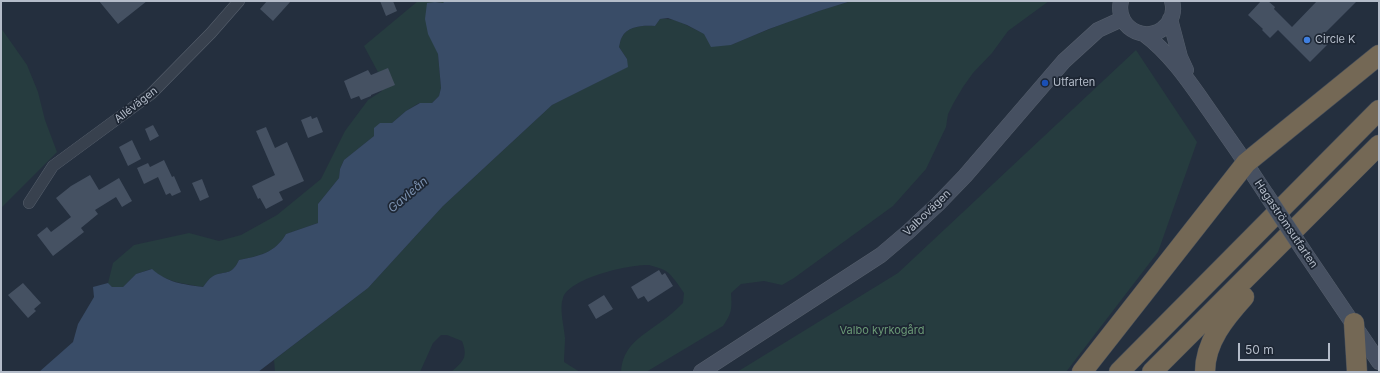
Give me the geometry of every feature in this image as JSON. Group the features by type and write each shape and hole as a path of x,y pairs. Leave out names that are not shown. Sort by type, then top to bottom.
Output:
{"highway":[{"path":"1082,372 1246,163 1379,55"},
{"path":"1118,372 1379,110"},
{"path":"1152,372 1379,145"},
{"path":"1205,372 1209,350 1216,334 1230,313 1320,204"},
{"path":"1354,323 1357,372"}],"main road":[{"path":"1121,1 1120,11 1122,19"},
{"name":"Hagaströmsutfarten","path":"1172,1 1173,12 1170,19 1180,57 1192,86"},
{"name":"Hagaströmsutfarten","path":"1122,19 1134,32 1144,34 1156,42 1170,57 1192,86 1246,163 1379,362"},
{"name":"Valbovägen","path":"701,372 881,255 938,204 1064,61 1098,30 1122,19"},
{"path":"1144,34 1152,34 1160,31 1166,26 1170,19"}],"street":[{"name":"Allévägen","path":"29,203 53,166 151,94 195,50 239,1"}],"green space":[{"path":"418,1 445,1 443,3 435,2 441,88 439,96 432,103 419,103 406,111 392,123 380,123 374,136 344,160 340,169 339,178 318,204 318,223 286,234 277,246 266,253 239,260 234,268 229,272 213,276 203,287 169,280 151,269 136,274 123,287 112,287 108,283 113,263 134,245 189,233 219,241 241,235 277,215 321,179 345,131 368,100 382,91 379,74 364,46"},
{"path":"851,1 1049,1 1008,31 992,53 973,73 963,87 948,114 946,127 926,169 893,206 794,278 782,285 764,281 741,284 731,293 731,311 723,326 646,372 621,372 622,363 625,356 638,338 668,317 683,303 684,293 670,274 654,266 640,265 601,274 576,284 563,298 561,307 565,338 564,362 580,372 451,372 462,362 464,358 464,346 462,341 447,335 441,335 433,343 420,372 275,372 274,360 368,288 443,206 552,105 627,67 627,59 619,47 621,38 628,30 641,26 655,26 660,19 666,19 683,24 731,45 790,21"},
{"path":"1,28 27,65 38,92 45,120 57,152 1,208"},
{"name":"Valbo kyrkogård","path":"1136,50 1197,142 1158,252 1066,372 737,372 898,273"}],"water":[{"name":"Gavleån","path":"445,1 851,1 769,29 731,45 711,47 704,34 687,25 668,18 660,19 655,26 641,26 628,30 621,38 619,47 627,59 628,67 552,105 443,206 368,288 258,372 39,372 73,342 78,324 94,297 93,287 108,283 112,287 123,287 136,274 152,269 170,280 182,284 203,287 213,276 229,272 234,268 239,260 266,253 277,246 286,234 318,223 318,204 339,178 340,169 344,160 374,136 374,128 380,123 392,123 406,111 420,103 432,103 439,96 441,88 438,54 428,34 425,19 427,3 443,3"}],"building":[{"path":"99,1 147,1 118,24"},
{"path":"267,1 291,1 273,21 260,9"},
{"path":"380,1 393,1 397,11 386,16"},
{"path":"1261,1 1268,1 1292,27 1317,1 1357,1 1322,36 1329,43 1310,62 1278,30 1270,38 1248,15"},
{"path":"388,68 395,85 361,100 359,96 351,99 344,81 368,70 371,75"},
{"path":"311,116 312,119 317,117 323,132 308,138 301,120"},
{"path":"153,125 159,136 150,141 145,129"},
{"path":"266,127 275,148 287,142 304,181 279,192 283,200 266,209 260,198 258,199 252,186 275,175 256,131"},
{"path":"132,140 141,159 128,166 119,147"},
{"path":"164,160 172,177 174,176 181,192 172,196 170,193 166,195 158,177 144,184 137,168 148,163 150,167"},
{"path":"90,175 99,190 119,178 132,201 122,207 116,197 95,210 98,214 81,228 84,232 53,256 37,235 47,227 51,232 71,217 56,198 71,186"},
{"path":"202,179 209,197 200,201 192,183"},
{"path":"659,270 662,275 665,273 673,286 648,302 644,296 638,299 631,287"},
{"path":"23,283 41,303 34,309 36,311 28,318 8,295"},
{"path":"604,295 613,309 596,319 588,305"}],"place":[{"name":"Circle K","path":"1307,40"},
{"name":"Utfarten","path":"1045,83"}]}
